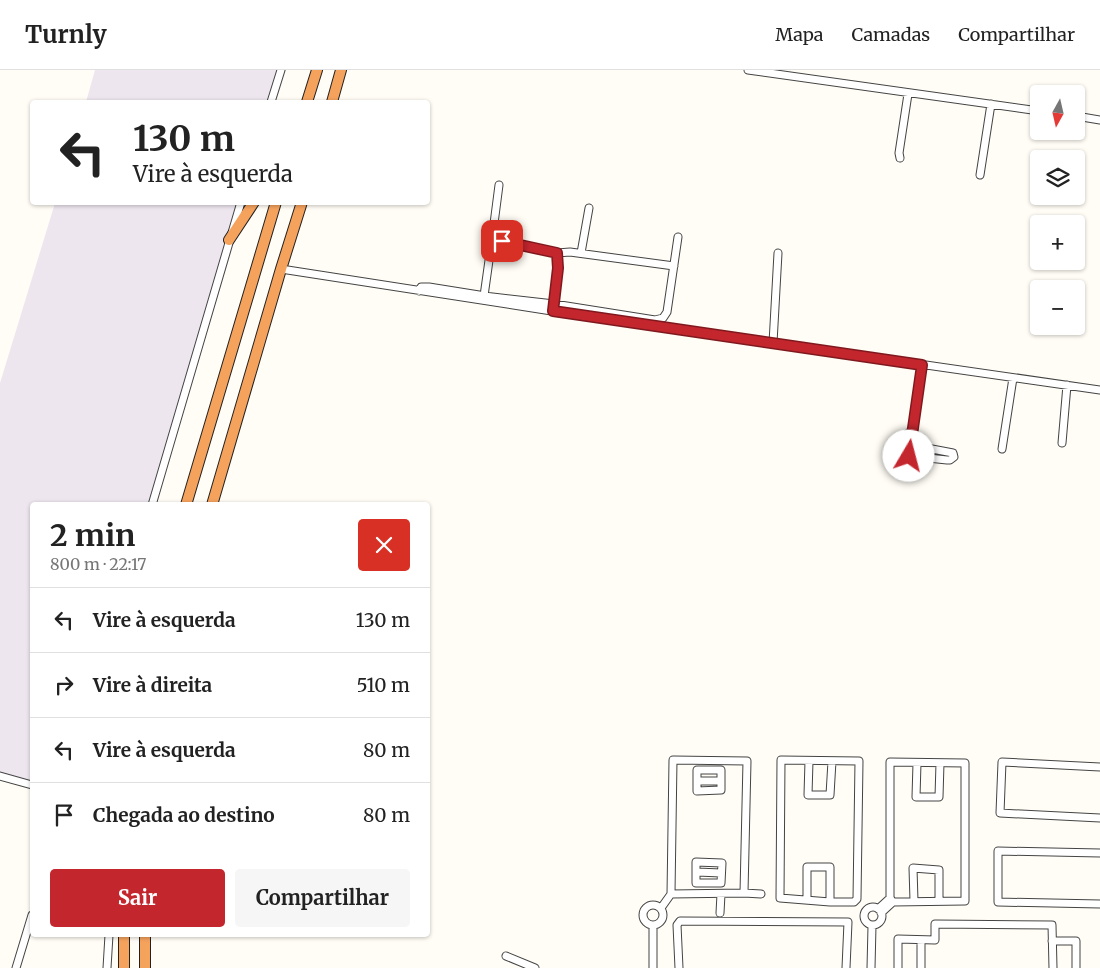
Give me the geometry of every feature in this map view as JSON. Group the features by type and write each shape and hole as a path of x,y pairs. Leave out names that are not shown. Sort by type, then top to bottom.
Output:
{"highway":[{"path":"308,100 317,70"},
{"path":"333,100 341,70"},
{"path":"229,240 252,205"},
{"path":"187,502 275,205"},
{"path":"213,502 301,205"},
{"path":"124,937 124,968"},
{"path":"145,937 145,968"},
{"path":"120,968 123,955"}],"street":[{"path":"272,100 281,70"},
{"path":"748,70 1030,110"},
{"path":"900,158 899,153 908,94"},
{"path":"980,175 990,104"},
{"path":"1085,118 1100,120"},
{"path":"484,296 499,185"},
{"path":"153,502 240,205"},
{"path":"581,253 589,208"},
{"path":"281,269 419,291 660,320 667,312 678,237"},
{"path":"492,239 557,253 564,251 674,266"},
{"path":"554,308 558,268 557,253"},
{"path":"773,343 778,253"},
{"path":"419,291 422,287 429,287 773,343 1100,390"},
{"path":"909,456 922,365"},
{"path":"1002,449 1013,378"},
{"path":"1062,444 1067,385"},
{"path":"911,445 946,450 953,453 954,457 946,460 909,456 901,453 899,449 902,437 913,430"},
{"path":"661,908 671,894 673,760 747,762 744,893"},
{"path":"855,901 858,761 781,760 780,898 830,902 855,901 866,910"},
{"path":"710,761 710,770"},
{"path":"809,761 808,795 830,794 832,761"},
{"path":"880,911 892,900 964,901 965,763 890,762 892,900"},
{"path":"1100,767 1002,762 1000,813 1100,818"},
{"path":"917,763 916,797 939,796 940,763"},
{"path":"697,770 710,770 722,770 721,781 697,781 697,770"},
{"path":"0,776 30,784"},
{"path":"1100,852 998,851 998,902 1100,904"},
{"path":"807,900 807,867 830,867 830,902"},
{"path":"914,901 912,868 939,870 938,901"},
{"path":"697,872 721,873 721,883 708,883 696,883 697,872"},
{"path":"708,883 708,893"},
{"path":"671,894 761,894"},
{"path":"720,913 721,894"},
{"path":"651,905 661,908 663,911 662,919 657,924 648,924 644,920 644,911 651,905"},
{"path":"871,907 880,911 882,920 878,924 872,926 865,922 863,918 866,910 871,907"},
{"path":"16,968 30,921"},
{"path":"679,968 677,925 680,921 848,922 846,968"},
{"path":"898,968 898,939 935,940 935,924 1052,925 1052,968"},
{"path":"653,925 653,968"},
{"path":"871,968 872,926"},
{"path":"107,968 109,937"},
{"path":"921,940 921,968"},
{"path":"1052,941 1076,941 1076,968"},
{"path":"506,956 535,968"}],"shaded area":[{"path":"95,70 286,70 277,100 87,100"},
{"path":"54,205 245,205 156,502 30,502 30,784 0,775 0,383"}],"route":[{"path":"502,241 557,253 558,268 553,311 922,365 909,456"}]}
